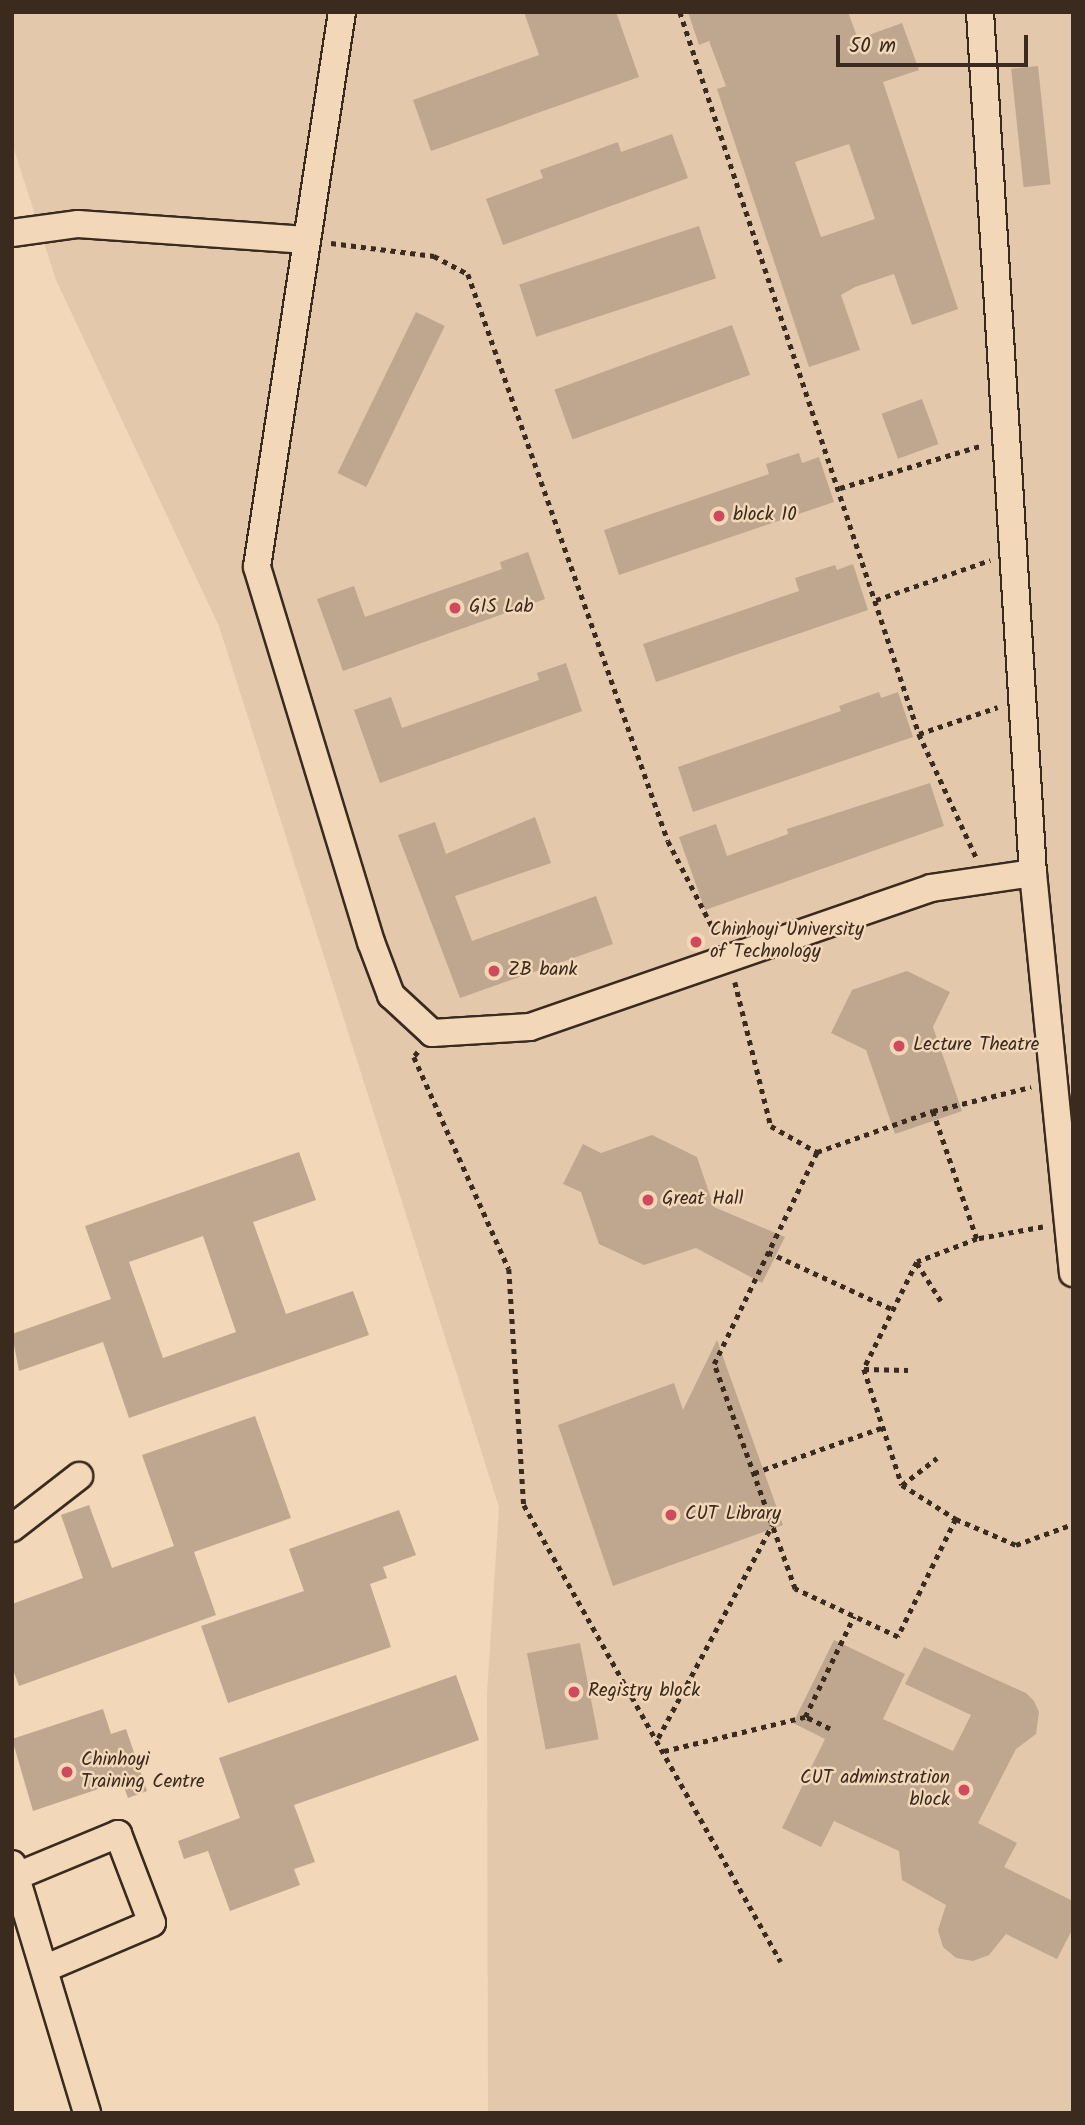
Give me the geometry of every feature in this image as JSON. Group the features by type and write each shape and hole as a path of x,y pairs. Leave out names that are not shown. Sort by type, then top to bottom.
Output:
{"lane":[{"path":"342,12 257,567 371,942 391,995 432,1032 530,1027 931,888 985,877 1033,873"},
{"path":"980,12 1033,873 1073,1273"},
{"path":"12,233 78,224 306,240"},
{"path":"12,1528 79,1476"},
{"path":"46,1968 152,1923 118,1834 14,1873 46,1968 87,2113"}],"path":[{"path":"680,12 840,488 919,734 985,877"},
{"path":"306,240 433,256 468,274 668,841 729,958 771,1126 817,1152"},
{"path":"840,488 970,447 1006,442"},
{"path":"876,600 981,561 1012,558"},
{"path":"919,734 1021,700"},
{"path":"432,1032 414,1058 509,1269 524,1505 781,1962"},
{"path":"957,1519 898,1637 795,1589 714,1364 817,1152 933,1111 1053,1082"},
{"path":"933,1111 977,1239"},
{"path":"1067,1222 977,1239 917,1262 864,1370 902,1485 957,1519 1016,1545 1073,1524"},
{"path":"768,1252 892,1310"},
{"path":"917,1262 941,1301"},
{"path":"864,1370 908,1370"},
{"path":"754,1473 881,1428"},
{"path":"902,1485 937,1458"},
{"path":"657,1739 772,1525"},
{"path":"805,1717 854,1616"},
{"path":"664,1751 805,1717 830,1729"}],"shaded area":[{"name":"Chinhoyi University of Technology","path":"12,12 1073,12 1073,2113 488,2113 487,1694 499,1507 219,626 56,280 12,143"}],"building":[{"path":"524,12 616,12 639,77 431,151 413,100 539,55"},
{"path":"688,12 848,12 858,39 902,23 919,70 883,82 958,309 912,325 894,274 855,287 841,295 860,350 809,367 717,89 726,86 709,41 699,45","holes":["849,144 875,219 821,237 795,162"]},
{"path":"1038,66 1050,184 1024,187 1011,69"},
{"path":"672,134 688,178 503,245 486,199 543,178 540,170 618,142 621,152"},
{"path":"699,226 716,278 536,337 519,284"},
{"path":"416,312 445,326 366,487 338,473"},
{"path":"732,325 750,375 573,439 554,390"},
{"path":"922,399 938,444 898,459 882,414"},
{"name":"block 10","path":"799,453 802,463 819,457 834,502 619,575 604,530 769,474 766,464"},
{"name":"GIS Lab","path":"528,552 545,599 343,671 317,599 354,586 365,617 502,569 500,562"},
{"path":"853,564 868,610 656,682 643,644 799,591 795,578 835,565 837,570"},
{"path":"566,663 582,711 380,783 354,710 391,697 402,728 539,680 537,673"},
{"path":"879,692 881,698 898,692 913,737 693,812 678,767 841,711 839,706"},
{"path":"930,783 944,826 705,910 679,837 716,824 727,856 788,834 787,829"},
{"path":"535,817 551,863 455,896 472,941 596,896 613,944 460,998 398,835 435,822 446,854"},
{"name":"Lecture Theatre","path":"907,971 950,992 933,1027 962,1111 895,1134 866,1050 831,1033 852,990"},
{"name":"Great Hall","path":"652,1135 697,1157 714,1207 785,1237 762,1283 696,1248 644,1265 599,1244 581,1192 563,1184 583,1144 601,1153"},
{"path":"299,1152 316,1200 253,1222 286,1314 353,1291 369,1335 129,1418 103,1342 19,1371 12,1334 111,1299 85,1226","holes":["203,1236 236,1332 163,1358 129,1262"]},
{"path":"717,1340 783,1525 613,1586 558,1425 674,1383 683,1410"},
{"path":"255,1416 291,1518 194,1552 216,1615 19,1686 12,1667 12,1604 83,1578 61,1515 89,1505 112,1568 174,1546 142,1455"},
{"path":"399,1510 416,1555 383,1567 387,1578 370,1584 391,1647 228,1703 201,1626 304,1591 289,1549"},
{"path":"834,1640 905,1674 883,1719 953,1751 971,1715 905,1684 924,1647 1026,1693 1034,1701 1039,1712 1036,1734 1016,1749 978,1823 1017,1843 1004,1867 1073,1901 1073,1928 1057,1959 1006,1934 989,1955 973,1961 956,1958 943,1947 938,1930 946,1905 902,1880 899,1851 834,1821 821,1847 782,1828 825,1739 793,1723"},
{"path":"580,1643 599,1739 546,1750 527,1653"},
{"path":"456,1675 479,1740 294,1805 315,1862 294,1869 300,1885 230,1911 208,1851 184,1859 178,1841 240,1818 219,1758"},
{"path":"103,1709 111,1734 126,1729 147,1791 128,1798 122,1781 33,1811 12,1739"}],"place":[{"name":"block 10","path":"719,516"},
{"name":"GIS Lab","path":"455,608"},
{"name":"Chinhoyi University of Technology","path":"696,942"},
{"name":"ZB bank","path":"494,971"},
{"name":"Lecture Theatre","path":"899,1046"},
{"name":"Great Hall","path":"648,1200"},
{"name":"CUT Library","path":"671,1515"},
{"name":"Registry block","path":"574,1692"},
{"name":"Chinhoyi Training Centre","path":"67,1772"},
{"name":"CUT adminstration block","path":"964,1790"}]}
